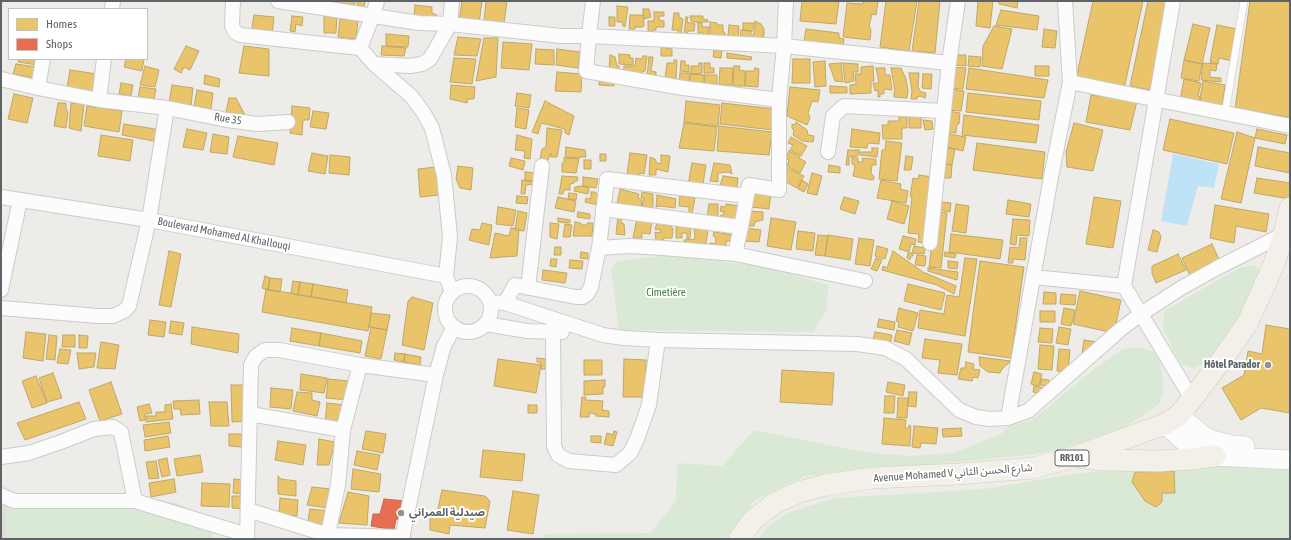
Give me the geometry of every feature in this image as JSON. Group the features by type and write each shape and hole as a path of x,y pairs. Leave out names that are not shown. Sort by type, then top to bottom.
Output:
{"main road":[{"path":"1172,419 1192,399 1248,322 1274,264 1284,234 1290,208"},
{"path":"1172,419 1212,440 1290,460"},
{"path":"1172,419 1188,445 1200,452 1215,456"},
{"name":"Avenue Mohamed V شارع الحسن الثاني","path":"739,539 753,520 776,503 799,492 826,485 872,478 958,474 1033,468 1074,457 1172,419"},
{"path":"1074,457 1106,460 1159,461 1192,459 1290,448"}],"street":[{"path":"233,1 232,26 235,32 240,35 360,48 374,64 411,96 432,128 444,175 450,237 446,276 452,292"},
{"path":"278,1 419,23 450,24 561,36 589,36 784,46 949,63"},
{"path":"360,48 373,16 377,1"},
{"path":"374,64 410,66 422,64 430,60 450,24 452,1"},
{"path":"593,1 586,71 683,88 779,100"},
{"path":"735,254 749,185 779,190 779,100 786,1"},
{"path":"930,243 943,111 958,1"},
{"path":"1008,418 1051,177 1070,82 1065,1"},
{"path":"1173,1 1124,286 1192,399"},
{"path":"38,88 43,60"},
{"path":"99,100 104,60"},
{"name":"Rue 35","path":"1,79 99,100 168,108 227,120 257,124 288,122"},
{"path":"1070,82 1290,126"},
{"path":"828,152 833,116 844,106 943,111"},
{"path":"1,308 113,316 124,311 129,306 149,220 168,108"},
{"path":"528,288 542,166"},
{"path":"505,303 515,285 576,297 582,297 587,294 591,287 599,248 607,179 746,196"},
{"name":"Boulevard Mohamed Al Khallouqi","path":"1,197 149,220 446,276"},
{"path":"1,290 20,200"},
{"path":"603,209 741,227"},
{"path":"490,302 505,303 589,332 617,337 658,340 857,344 885,348 906,358 959,410 976,418 1008,418 1028,411 1121,329 1141,314 1181,288 1284,234"},
{"path":"599,248 630,246 735,254 865,281"},
{"path":"1033,277 1124,286"},
{"path":"469,286 478,288 485,294 490,302 491,313 486,324 476,331 465,332 454,327 446,316 446,303 452,292 460,287 469,286"},
{"path":"486,324 527,331 589,332"},
{"path":"248,510 327,537 402,538 436,376 444,346 454,327"},
{"path":"553,332 554,446 558,455 569,461 600,464 616,465 630,453 637,439 649,405 658,340"},
{"path":"1,495 14,501 135,501 247,537 251,365 256,356 265,350 279,350 360,366 436,376"},
{"path":"327,537 338,484 343,430 360,366"},
{"path":"250,414 343,430"},
{"path":"1,458 29,453 94,429 113,427 121,432 135,501"}],"lane":[{"path":"1225,113 1244,1"}],"shaded area":[{"path":"6,505 7,539 1,539 1,506"}],"green space":[{"name":"Cimetière","path":"666,255 767,267 828,285 827,310 813,332 619,330 611,269 617,261"},
{"path":"1254,265 1259,269 1260,281 1246,306 1208,363 1193,368 1181,364 1163,327 1164,311 1239,268"},
{"path":"1140,347 1154,352 1159,361 1163,377 1163,394 1159,404 1127,426 1062,449 1029,455 805,476 755,500 725,539 542,539 544,534 650,533 676,501 677,463 722,466 754,430 870,453 911,456 952,453 1000,435 1011,424 1031,421 1094,369 1123,349"},
{"path":"1212,460 1290,468 1290,539 759,539 768,526 789,512 836,498 985,489 1073,474"},
{"path":"128,497 178,503 215,523 212,539 7,539 6,505"}],"water":[{"path":"1173,154 1219,164 1214,188 1198,186 1187,226 1161,221"}],"building: Homes":[{"path":"337,1 355,1 354,5 336,3"},
{"path":"357,1 365,1 364,7 357,7"},
{"path":"462,1 482,1 479,24 459,21"},
{"path":"486,1 507,1 504,23 484,21"},
{"path":"802,1 839,1 836,24 800,21"},
{"path":"864,1 878,1 876,15 872,14 869,26 871,30 870,40 843,37 847,3 863,4"},
{"path":"886,1 917,1 909,51 880,47"},
{"path":"919,1 940,1 935,53 912,51"},
{"path":"978,1 993,1 990,28 976,26"},
{"path":"999,1 1018,1 1017,8 999,4"},
{"path":"1093,1 1143,1 1124,89 1076,79"},
{"path":"1148,1 1170,1 1151,90 1130,86"},
{"path":"1250,1 1290,1 1290,117 1235,109"},
{"path":"415,5 432,7 432,13 437,15 436,20 414,19"},
{"path":"617,6 628,7 625,27 623,26 622,22 617,22"},
{"path":"643,9 649,9 651,17 644,19"},
{"path":"1001,10 1039,16 1037,30 996,25"},
{"path":"654,12 664,12 664,16 659,16 659,20 664,21 664,27 656,27 656,30 653,30 653,32 648,32 648,21 654,21"},
{"path":"674,13 679,13 679,17 683,19 681,34 678,33 678,30 672,30"},
{"path":"254,15 274,17 272,36 251,34"},
{"path":"630,15 643,15 643,27 629,29"},
{"path":"292,16 303,17 302,26 296,24 295,32 290,31"},
{"path":"324,16 337,16 336,33 324,33"},
{"path":"690,16 703,16 703,19 708,20 708,22 693,22 691,21"},
{"path":"609,17 615,17 615,26 609,26"},
{"path":"686,17 688,17 687,22 695,24 694,31 688,31 687,34 684,34"},
{"path":"340,19 358,21 356,39 338,37"},
{"path":"755,21 761,24 764,29 764,36 760,38 752,37 755,30"},
{"path":"710,22 717,23 717,25 723,25 723,31 726,37 710,39"},
{"path":"698,23 702,23 702,27 709,27 708,38 703,38 703,33 698,33"},
{"path":"743,23 754,23 753,31 743,30"},
{"path":"1193,24 1210,28 1202,64 1184,60"},
{"path":"729,25 739,26 738,41 728,36"},
{"path":"1217,25 1237,29 1232,61 1219,58 1218,64 1210,62"},
{"path":"994,26 1012,29 1002,69 982,66 983,46"},
{"path":"806,29 839,33 839,38 844,39 843,47 804,42"},
{"path":"1044,29 1057,31 1055,48 1042,47"},
{"path":"741,30 751,31 751,39 740,41"},
{"path":"386,34 409,36 408,47 386,46"},
{"path":"458,37 481,39 477,56 454,55"},
{"path":"484,38 498,38 496,77 476,81"},
{"path":"503,42 532,44 529,70 501,68"},
{"path":"186,46 199,51 190,70 184,67 181,73 174,69"},
{"path":"244,46 269,49 269,76 239,73"},
{"path":"382,46 406,48 404,56 381,55"},
{"path":"661,47 672,49 672,56 661,56"},
{"path":"536,49 554,50 554,65 535,64"},
{"path":"557,49 580,52 578,68 556,65"},
{"path":"714,50 722,51 721,58 713,57"},
{"path":"727,53 752,57 751,60 727,58"},
{"path":"619,54 630,55 630,58 633,58 633,65 619,64"},
{"path":"610,55 615,57 617,66 619,66 619,72 609,72"},
{"path":"954,55 966,55 966,66 954,65"},
{"path":"643,56 647,56 645,71 642,72 642,75 623,74 624,66 635,66 636,58 642,59"},
{"path":"969,56 981,57 980,67 968,66"},
{"path":"649,57 653,57 651,71 656,72 656,78 647,76"},
{"path":"454,58 476,59 472,84 450,82"},
{"path":"793,59 810,59 810,83 792,83"},
{"path":"19,60 39,60 38,65 18,62"},
{"path":"126,60 144,60 142,71 124,67"},
{"path":"674,60 677,60 676,80 665,79 667,63 674,63"},
{"path":"1184,60 1202,64 1199,81 1181,78"},
{"path":"681,61 685,61 685,65 689,65 689,72 680,71"},
{"path":"825,61 826,86 815,87 813,62"},
{"path":"699,63 702,63 702,73 691,74 691,66 699,66"},
{"path":"704,63 710,63 710,68 714,68 714,73 704,73"},
{"path":"841,63 843,82 835,81 829,64"},
{"path":"843,63 858,64 858,72 853,72 854,81 845,83"},
{"path":"1203,63 1217,64 1216,71 1210,70 1210,77 1221,78 1221,82 1201,80"},
{"path":"16,64 37,67 35,78 13,74"},
{"path":"145,66 159,70 155,87 140,85"},
{"path":"734,66 740,66 739,70 745,71 745,86 733,86"},
{"path":"873,66 874,81 871,81 871,93 850,94 850,85 856,84 855,74 861,74 861,67"},
{"path":"1035,66 1049,66 1049,76 1035,76"},
{"path":"953,67 966,68 963,89 951,88"},
{"path":"720,68 733,68 732,85 719,85"},
{"path":"755,68 759,69 758,87 745,86 746,71 754,71"},
{"path":"876,68 885,68 885,75 890,75 892,90 884,89 884,94 880,94 880,97 878,97 878,90 875,91 873,83 879,83"},
{"path":"891,68 901,68 906,79 908,91 907,98 894,97 895,91"},
{"path":"969,68 1048,80 1044,98 966,89"},
{"path":"70,70 97,74 94,92 67,88"},
{"path":"557,72 582,74 581,92 555,91"},
{"path":"680,73 690,73 689,83 679,83"},
{"path":"909,73 919,73 918,87 921,92 926,93 925,98 920,96 917,97 917,99 911,99 912,91"},
{"path":"690,74 705,75 704,84 690,83"},
{"path":"923,74 932,74 931,89 922,88"},
{"path":"205,75 220,79 219,87 204,84"},
{"path":"704,75 717,75 717,84 704,84"},
{"path":"599,77 615,79 614,86 599,85"},
{"path":"1184,79 1201,83 1198,96 1201,97 1199,104 1180,100"},
{"path":"1203,81 1225,85 1222,108 1199,104"},
{"path":"121,83 133,85 131,96 119,94"},
{"path":"172,85 193,88 191,106 169,103"},
{"path":"451,85 475,87 474,99 468,99 467,103 450,99"},
{"path":"830,86 847,87 847,93 830,93"},
{"path":"140,87 156,89 154,100 138,98"},
{"path":"790,87 820,90 818,102 812,101 808,113 810,118 807,125 787,116"},
{"path":"951,89 964,91 961,111 948,110"},
{"path":"197,90 213,93 211,109 194,106"},
{"path":"517,93 531,95 529,108 515,106"},
{"path":"968,93 1041,101 1039,120 966,112"},
{"path":"14,94 33,98 27,123 8,119"},
{"path":"1091,95 1137,101 1130,130 1086,122"},
{"path":"229,98 236,98 246,117 226,112"},
{"path":"545,101 574,116 569,135 565,133 565,129 541,123 538,134 532,132"},
{"path":"686,101 720,105 718,126 684,122"},
{"path":"58,103 66,103 66,109 68,112 66,128 54,126"},
{"path":"71,103 84,104 81,131 69,128"},
{"path":"722,103 775,109 773,130 720,124"},
{"path":"87,106 122,111 119,132 84,126"},
{"path":"292,106 310,108 309,120 303,120 302,135 290,133"},
{"path":"517,108 529,110 526,129 515,127"},
{"path":"313,111 329,113 326,129 310,127"},
{"path":"948,111 960,113 956,133 946,132"},
{"path":"899,115 907,116 907,128 902,128 902,139 883,139 882,125 888,125 888,121 899,121"},
{"path":"964,115 1039,125 1036,143 962,135"},
{"path":"909,116 921,117 921,128 909,128"},
{"path":"1170,119 1234,133 1227,164 1163,150"},
{"path":"923,120 932,121 933,129 925,130"},
{"path":"796,122 807,130 808,135 814,136 813,142 802,141 793,135 794,131 792,124 795,125"},
{"path":"684,123 717,127 714,151 679,148"},
{"path":"1074,123 1103,130 1093,171 1067,167 1066,152"},
{"path":"124,124 161,130 159,142 122,135"},
{"path":"719,126 772,132 769,155 717,151"},
{"path":"547,128 562,130 557,157 551,157 551,153 548,160 540,159 542,149 546,147"},
{"path":"187,129 207,133 203,150 183,147"},
{"path":"852,129 880,133 879,144 868,143 867,148 850,147"},
{"path":"1257,129 1287,135 1285,144 1255,138"},
{"path":"1237,132 1255,138 1241,203 1221,199"},
{"path":"213,134 229,137 227,154 210,152"},
{"path":"949,134 966,137 963,151 946,147"},
{"path":"101,135 133,140 130,161 98,156"},
{"path":"517,135 532,139 530,159 524,158 525,151 515,150"},
{"path":"238,136 278,143 274,165 233,157"},
{"path":"791,137 807,146 801,156 790,150 793,145 788,143"},
{"path":"886,141 902,143 897,181 879,179 882,150 885,150"},
{"path":"977,143 1045,152 1042,179 973,170"},
{"path":"566,147 585,150 586,157 565,157"},
{"path":"1258,147 1290,153 1290,173 1255,166"},
{"path":"872,148 878,148 877,157 860,155 861,152 872,152"},
{"path":"946,148 955,149 952,165 944,163"},
{"path":"848,150 860,150 858,156 849,157 849,165 846,165"},
{"path":"789,151 806,162 800,173 787,166 789,160 786,158"},
{"path":"312,153 328,156 325,174 308,171"},
{"path":"630,153 647,155 644,174 639,173 639,176 627,174"},
{"path":"600,154 606,154 606,161 600,161"},
{"path":"330,155 350,157 349,175 329,173"},
{"path":"661,155 670,156 668,172 656,169 656,175 649,175 650,157 655,159 657,163 661,164"},
{"path":"906,156 913,157 911,170 904,170"},
{"path":"511,158 525,161 523,170 509,166"},
{"path":"564,158 579,159 576,173 562,172 562,163 564,163"},
{"path":"852,158 858,158 858,162 863,162 862,158 876,159 876,165 872,165 871,173 874,179 872,180 853,176 855,166 852,164"},
{"path":"584,160 591,160 591,169 584,169"},
{"path":"692,163 706,165 703,184 688,185"},
{"path":"714,163 730,165 732,174 728,172 718,173 718,182 710,181"},
{"path":"944,164 952,165 951,178 942,178"},
{"path":"829,165 840,167 840,173 828,172"},
{"path":"458,166 473,168 471,190 460,188 456,179"},
{"path":"436,167 439,195 420,197 418,169"},
{"path":"787,168 804,176 797,188 781,179"},
{"path":"525,172 536,173 535,181 525,180"},
{"path":"812,173 822,176 817,195 807,193"},
{"path":"919,175 932,177 924,243 918,242 919,234 908,233 912,197 910,197 913,178 918,179"},
{"path":"562,176 578,177 577,181 570,184 570,190 564,190 563,194 559,194"},
{"path":"723,176 738,178 737,188 720,186"},
{"path":"583,177 598,179 596,188 583,186"},
{"path":"1257,178 1290,183 1290,199 1254,193"},
{"path":"522,180 534,182 533,184 526,185 525,194 521,194"},
{"path":"802,180 808,184 804,192 798,189"},
{"path":"881,180 901,184 900,189 908,191 906,203 877,198"},
{"path":"582,186 589,188 588,194 574,191 575,187"},
{"path":"620,189 639,194 638,198 642,200 641,208 617,204"},
{"path":"753,191 771,194 769,209 751,207"},
{"path":"591,192 595,192 598,195 598,205 585,202 586,198 591,199"},
{"path":"642,192 653,194 653,208 642,206 644,198 641,198"},
{"path":"569,193 577,194 576,200 568,199"},
{"path":"657,195 676,199 675,208 660,206 656,207"},
{"path":"680,195 695,198 692,214 689,213 689,207 679,206"},
{"path":"517,196 528,197 527,204 516,203"},
{"path":"558,197 576,201 574,212 555,208"},
{"path":"844,197 859,201 855,214 840,209"},
{"path":"1094,197 1121,201 1113,248 1086,244"},
{"path":"1008,200 1031,204 1029,217 1006,214"},
{"path":"892,201 909,206 904,224 887,219"},
{"path":"940,202 951,203 950,212 939,210"},
{"path":"709,204 718,204 718,218 723,215 724,212 720,211 721,206 726,207 726,204 739,206 737,222 707,218"},
{"path":"956,204 969,206 966,233 952,231"},
{"path":"1215,205 1269,214 1266,232 1236,226 1234,243 1210,238"},
{"path":"498,207 516,210 513,226 496,224"},
{"path":"518,211 527,213 524,231 515,230"},
{"path":"749,211 763,212 763,220 755,222 754,226 748,226"},
{"path":"578,212 590,214 590,219 577,217"},
{"path":"936,212 947,213 941,268 929,267"},
{"path":"618,216 622,217 621,223 624,224 625,235 616,234"},
{"path":"558,218 570,220 570,223 558,222"},
{"path":"637,218 652,220 650,234 642,233 642,238 633,238"},
{"path":"771,218 796,222 791,250 767,246"},
{"path":"1013,219 1030,220 1029,236 1017,235 1016,245 1010,244"},
{"path":"575,222 583,225 593,223 592,236 573,236"},
{"path":"482,223 492,225 489,245 469,240 472,229 480,230"},
{"path":"550,223 559,224 557,239 550,237"},
{"path":"657,223 671,225 673,230 672,238 664,238 663,241 656,241 655,232 660,233 661,230 655,229"},
{"path":"565,224 572,225 570,237 563,237"},
{"path":"676,226 691,227 690,238 687,239 687,233 682,233 682,238 676,238"},
{"path":"511,228 519,229 517,256 490,258 495,233 509,236"},
{"path":"694,228 708,229 706,244 702,243 701,246 689,246 689,243 684,243 684,240 695,239"},
{"path":"746,228 761,230 759,242 744,241"},
{"path":"1153,230 1159,232 1161,237 1157,252 1148,250"},
{"path":"798,231 815,233 813,251 796,249"},
{"path":"714,232 734,235 734,241 726,241 726,246 723,245 722,249 709,248 710,243 715,244 716,239 713,235"},
{"path":"951,234 1003,240 1000,259 949,252"},
{"path":"818,235 828,236 825,256 815,255"},
{"path":"828,235 853,239 850,260 825,256"},
{"path":"903,236 916,239 915,245 911,244 909,252 899,249"},
{"path":"859,238 874,240 870,266 855,264"},
{"path":"1020,238 1027,238 1025,260 1013,259 1013,263 1008,263 1010,247 1019,248"},
{"path":"1212,244 1221,264 1191,278 1182,258"},
{"path":"877,246 888,249 885,259 875,256"},
{"path":"914,246 925,248 924,254 913,253 910,260 907,258 908,253 912,253"},
{"path":"555,247 561,247 561,255 554,255"},
{"path":"169,251 181,254 171,307 159,305"},
{"path":"893,251 923,272 956,286 954,294 937,285 882,270 883,266 887,268"},
{"path":"581,252 588,253 588,259 580,258"},
{"path":"945,252 956,254 955,258 944,256"},
{"path":"1178,254 1186,270 1156,283 1152,273 1152,266"},
{"path":"917,255 926,256 925,266 915,265"},
{"path":"876,258 882,260 877,271 871,269"},
{"path":"965,258 977,259 965,336 918,328 920,310 944,314 947,295 959,297"},
{"path":"551,259 557,259 556,267 550,266"},
{"path":"570,260 583,261 582,269 569,268"},
{"path":"948,261 958,262 957,269 948,268"},
{"path":"980,261 1024,267 1011,358 968,352"},
{"path":"928,268 958,272 957,280 928,271"},
{"path":"543,270 567,273 565,283 542,280"},
{"path":"265,276 270,278 268,290 262,288"},
{"path":"270,278 282,279 280,292 268,290"},
{"path":"293,281 300,282 298,295 291,293"},
{"path":"300,282 313,284 311,297 298,295"},
{"path":"313,284 348,290 346,303 311,297"},
{"path":"908,284 945,293 941,310 904,301"},
{"path":"266,289 372,307 368,331 262,312"},
{"path":"1080,291 1121,300 1114,333 1073,324"},
{"path":"1044,292 1056,293 1056,304 1043,304"},
{"path":"1061,294 1076,295 1075,305 1060,304"},
{"path":"412,297 433,303 424,350 402,345 408,301"},
{"path":"899,308 918,313 913,331 898,327 899,322 896,321"},
{"path":"1064,308 1075,310 1071,326 1061,324"},
{"path":"1040,311 1055,311 1055,322 1040,322"},
{"path":"371,313 390,315 387,330 369,327"},
{"path":"879,319 895,322 894,330 877,327"},
{"path":"150,320 166,322 164,337 148,335"},
{"path":"171,321 184,323 182,335 169,333"},
{"name":"Hôtel Parador","path":"1266,325 1290,329 1290,413 1261,408 1241,420 1222,388 1244,375 1248,351 1262,354"},
{"path":"192,327 239,334 238,353 191,344"},
{"path":"371,327 387,330 381,359 365,356"},
{"path":"1059,327 1071,329 1068,345 1056,343"},
{"path":"292,328 321,333 319,346 290,341"},
{"path":"1040,328 1053,329 1052,343 1038,342"},
{"path":"897,330 912,333 909,345 894,341"},
{"path":"26,332 46,334 43,361 23,358"},
{"path":"875,332 892,335 890,345 873,341"},
{"path":"321,333 362,341 360,353 319,346"},
{"path":"49,335 57,336 55,360 46,359"},
{"path":"63,335 75,335 75,347 62,347"},
{"path":"79,335 88,336 87,348 79,348"},
{"path":"925,339 962,344 957,375 938,373 940,360 922,358"},
{"path":"1084,340 1103,343 1086,355 1082,353"},
{"path":"101,342 119,345 115,369 97,368"},
{"path":"1040,345 1054,346 1052,370 1038,369"},
{"path":"60,349 71,350 68,364 57,363"},
{"path":"1059,349 1070,350 1068,372 1057,371"},
{"path":"77,353 96,353 94,367 79,369"},
{"path":"395,353 405,354 404,362 394,360"},
{"path":"405,354 421,357 420,365 404,362"},
{"path":"979,357 1011,361 1002,369 1000,373 988,372 980,366"},
{"path":"537,358 546,359 545,369 541,369 541,363 537,362"},
{"path":"498,359 541,365 536,393 494,386"},
{"path":"624,359 646,360 646,397 623,397"},
{"path":"584,360 602,360 602,375 584,375"},
{"path":"966,362 974,364 973,369 980,370 978,378 973,377 972,381 958,379 961,368 965,368"},
{"path":"782,370 834,373 832,405 780,402"},
{"path":"1034,372 1042,374 1039,386 1031,384"},
{"path":"53,373 62,398 47,402 39,378"},
{"path":"301,374 327,378 324,393 300,390"},
{"path":"36,376 47,403 32,408 22,381"},
{"path":"328,379 350,381 348,400 326,398"},
{"path":"1041,379 1049,380 1048,386 1040,385"},
{"path":"605,380 603,394 584,395 584,381"},
{"path":"111,382 122,414 100,421 89,390"},
{"path":"888,382 905,385 903,396 886,392"},
{"path":"231,385 244,385 246,421 232,422"},
{"path":"1034,386 1045,388 1044,394 1033,392"},
{"path":"271,388 293,390 291,409 270,407"},
{"path":"297,392 312,393 312,400 320,402 317,416 293,411"},
{"path":"909,392 917,392 916,407 908,406"},
{"path":"885,396 895,396 894,413 884,413"},
{"path":"582,397 586,397 585,400 603,401 602,410 609,411 609,417 596,416 596,414 589,413 589,417 580,417"},
{"path":"898,398 908,398 907,418 897,418"},
{"path":"199,400 200,414 181,415 180,409 174,409 173,401"},
{"path":"79,402 86,419 25,440 17,423"},
{"path":"209,402 227,402 229,426 211,426"},
{"path":"327,403 346,405 344,426 325,423"},
{"path":"149,404 152,413 145,414 145,420 140,421 137,407"},
{"path":"171,404 173,419 146,422 146,416 156,416 156,412 165,412 165,405"},
{"path":"528,405 537,405 537,413 528,413"},
{"path":"884,418 906,420 905,428 909,428 909,425 911,426 910,446 882,444"},
{"path":"169,422 171,433 145,437 143,425"},
{"path":"914,426 938,428 936,444 921,443 920,448 912,447"},
{"path":"961,428 962,436 943,437 942,429"},
{"path":"366,431 386,434 383,453 362,449"},
{"path":"614,431 617,432 613,446 604,444 607,433 613,435"},
{"path":"229,434 242,434 242,447 229,446"},
{"path":"168,436 170,447 145,451 144,440"},
{"path":"591,436 601,436 601,443 591,442"},
{"path":"319,439 335,442 329,465 317,465"},
{"path":"278,441 306,445 303,465 275,460"},
{"path":"483,450 525,454 522,481 480,477"},
{"path":"357,451 380,455 377,470 354,465"},
{"path":"200,455 203,472 177,476 174,459"},
{"path":"167,458 170,475 162,477 158,460"},
{"path":"156,461 159,478 149,479 146,462"},
{"path":"353,469 381,474 379,492 351,489"},
{"path":"1174,471 1175,493 1162,493 1162,502 1156,507 1145,501 1132,482 1135,472"},
{"path":"278,476 281,479 296,481 296,496 278,494"},
{"path":"174,479 176,492 151,497 149,483"},
{"path":"234,479 246,480 245,494 233,493"},
{"path":"202,483 230,484 229,507 201,506"},
{"path":"312,487 331,489 329,508 307,505"},
{"path":"442,490 485,496 490,501 485,528 450,525 449,534 430,530 430,516 437,513"},
{"path":"513,491 539,495 533,534 507,530"},
{"path":"348,492 369,496 367,525 339,523"},
{"path":"232,496 246,496 245,509 232,508"},
{"path":"280,498 298,500 297,516 279,514"},
{"path":"310,509 330,511 325,526 307,527"}],"building: Shops":[{"path":"384,499 406,501 404,520 396,519 394,530 371,526 373,514 380,514"}],"place":[{"name":"Hôtel Parador","path":"1268,365"},
{"name":"صيدلية العمراني","path":"401,513"}]}
